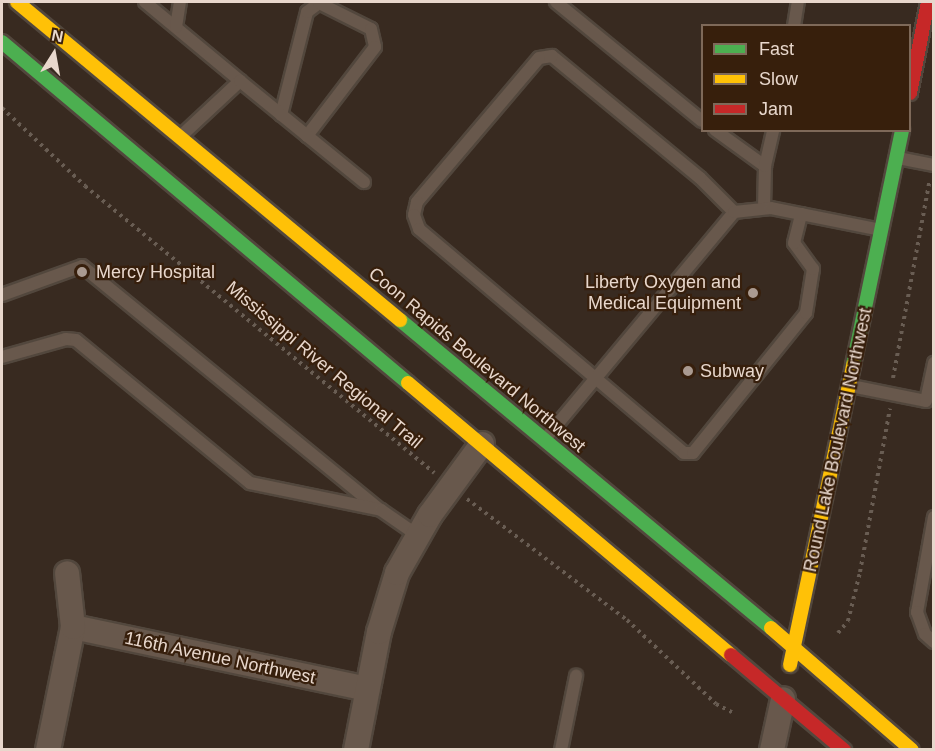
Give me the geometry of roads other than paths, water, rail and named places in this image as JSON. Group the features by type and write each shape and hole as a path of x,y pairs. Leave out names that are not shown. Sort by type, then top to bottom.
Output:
{"main road":[{"name":"Coon Rapids Boulevard Northwest","path":"17,2 794,648 912,750"},
{"path":"911,83 928,2"},
{"path":"2,42 844,750"},
{"name":"Round Lake Boulevard Northwest","path":"783,699 851,386 902,132"}],"street":[{"path":"356,750 387,599 417,535 482,444"},
{"path":"48,750 73,627 67,573"},
{"name":"116th Avenue Northwest","path":"73,627 368,689"},
{"name":"Round Lake Boulevard Northwest","path":"772,750 783,699"}],"lane":[{"path":"145,2 364,182"},
{"path":"176,27 180,2"},
{"path":"556,2 701,120"},
{"path":"794,24 798,2"},
{"path":"281,115 307,12 319,3 371,29 375,47 307,136"},
{"path":"734,212 700,178 552,56 539,58 417,202 414,215 419,229 594,380 684,453 693,453 806,313 813,269 794,243 801,214"},
{"path":"180,137 240,81"},
{"path":"718,132 765,166"},
{"path":"764,208 765,166 772,132"},
{"path":"896,158 933,165"},
{"path":"544,440 734,212 764,208 882,230"},
{"path":"2,294 82,267 381,510 417,535"},
{"path":"2,357 66,339 76,340 250,483 381,510"},
{"path":"851,386 930,398 933,363"},
{"path":"933,517 917,612 924,634 933,642"},
{"path":"561,750 576,676"}],"place":[{"name":"Mercy Hospital","path":"82,272"},
{"name":"Liberty Oxygen and Medical Equipment","path":"753,293"},
{"name":"Subway","path":"688,371"}]}
